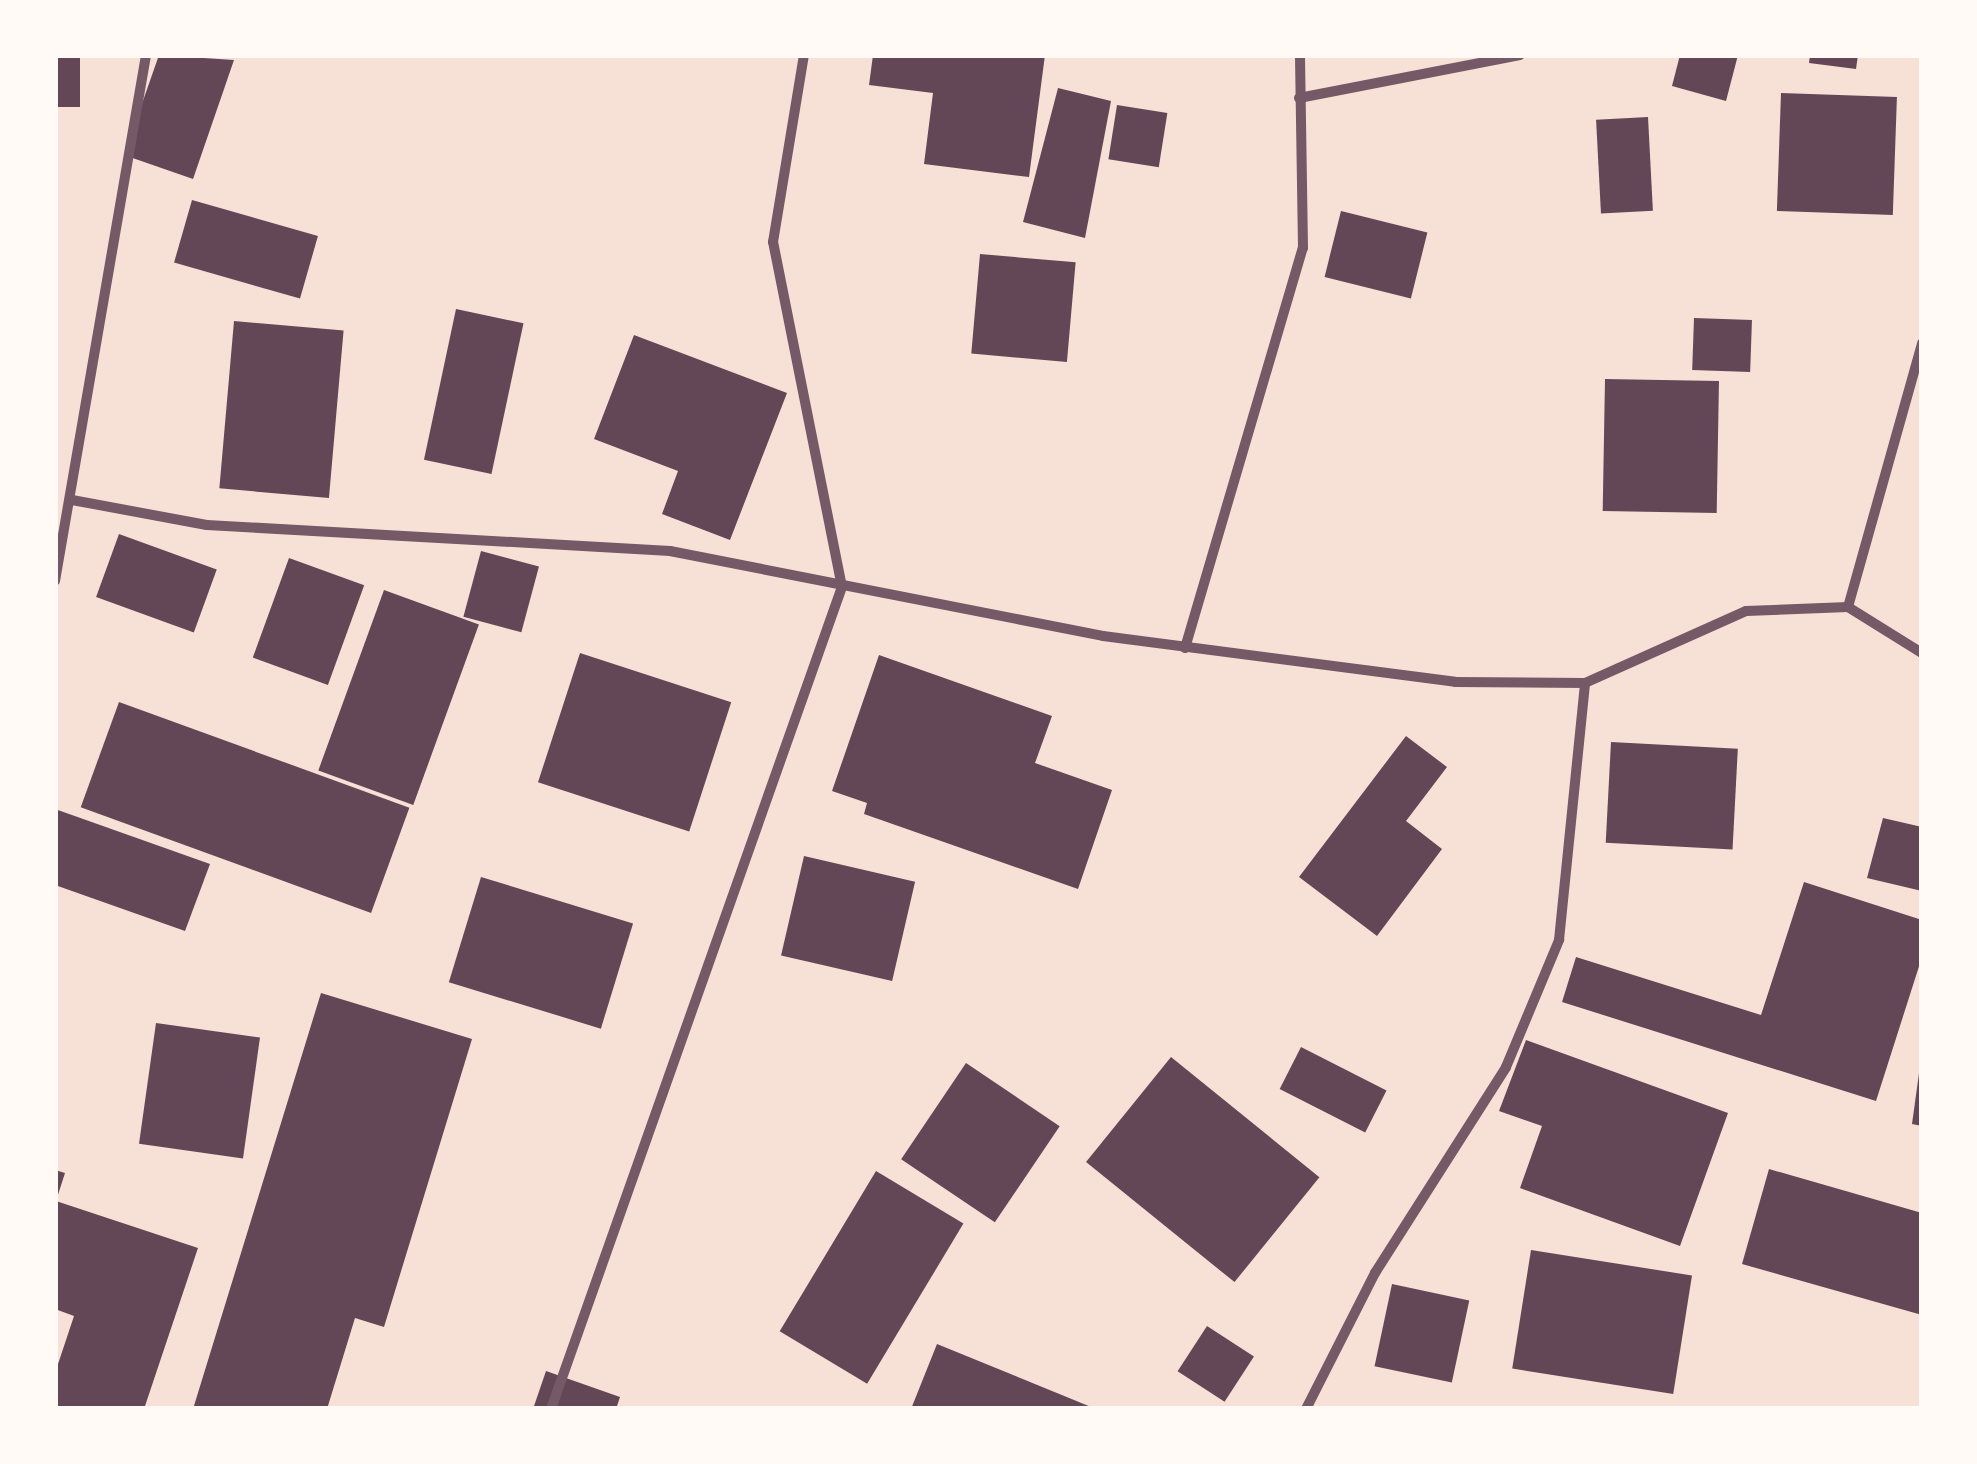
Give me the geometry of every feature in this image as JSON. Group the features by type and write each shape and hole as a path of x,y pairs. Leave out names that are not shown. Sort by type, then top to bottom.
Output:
{"street":[{"path":"55,581 146,55"},
{"path":"551,1409 842,587 774,242 804,55"},
{"path":"1185,648 1302,248 1300,55"},
{"path":"1299,98 1520,55"},
{"path":"1848,607 1922,343"},
{"path":"72,500 207,525 670,552 1185,648 1455,682 1585,683 1746,611 1848,607 1922,653"},
{"path":"1306,1409 1376,1273 1506,1066 1560,940 1585,683"}],"building":[{"path":"55,55 80,55 80,107 55,107"},
{"path":"159,55 234,60 193,179 124,155"},
{"path":"873,55 1045,55 1029,177 924,164 933,93 869,85"},
{"path":"1680,55 1738,55 1726,101 1672,86"},
{"path":"1810,55 1858,55 1856,69 1809,63"},
{"path":"1058,88 1111,101 1085,238 1023,222"},
{"path":"1781,93 1897,97 1893,215 1777,211"},
{"path":"1117,105 1167,113 1159,167 1108,159"},
{"path":"1648,117 1653,211 1601,214 1596,120"},
{"path":"192,200 318,236 300,299 174,262"},
{"path":"1341,211 1427,233 1411,299 1325,277"},
{"path":"980,254 1076,262 1067,362 971,354"},
{"path":"456,309 523,323 491,474 424,460"},
{"path":"1694,318 1752,320 1750,372 1692,370"},
{"path":"234,321 344,331 329,498 219,488"},
{"path":"634,335 787,393 730,540 662,514 678,471 594,439"},
{"path":"1605,379 1719,381 1717,513 1603,511"},
{"path":"119,534 217,570 194,633 96,597"},
{"path":"481,551 539,567 521,632 463,617"},
{"path":"289,558 364,585 328,685 253,658"},
{"path":"384,590 479,625 413,805 318,770"},
{"path":"580,653 731,702 689,831 538,782"},
{"path":"879,655 1052,716 1035,763 1112,790 1078,889 864,814 867,803 832,791"},
{"path":"119,702 409,808 371,913 81,807"},
{"path":"1406,736 1447,767 1406,821 1442,849 1377,936 1299,877"},
{"path":"1611,742 1738,749 1733,850 1606,843"},
{"path":"55,809 210,864 185,931 55,885"},
{"path":"1883,818 1922,827 1922,891 1867,878"},
{"path":"804,856 915,882 892,981 781,955"},
{"path":"481,877 633,923 601,1029 449,982"},
{"path":"1804,882 1922,920 1922,957 1876,1101 1562,1002 1576,957 1761,1015"},
{"path":"321,993 472,1039 384,1327 355,1318 327,1409 193,1409"},
{"path":"156,1023 260,1038 243,1158 139,1144"},
{"path":"1526,1040 1728,1113 1680,1246 1520,1188 1542,1126 1499,1111"},
{"path":"1301,1047 1387,1091 1365,1132 1280,1089"},
{"path":"1171,1057 1319,1177 1234,1282 1086,1162"},
{"path":"966,1063 1060,1126 995,1222 901,1159"},
{"path":"1922,1066 1922,1126 1912,1124"},
{"path":"1769,1169 1922,1213 1922,1315 1742,1264"},
{"path":"55,1170 65,1173 56,1201 198,1248 144,1409 55,1409 55,1373 74,1316 55,1309"},
{"path":"876,1171 963,1224 867,1384 780,1331"},
{"path":"1531,1250 1692,1275 1673,1394 1512,1369"},
{"path":"1392,1284 1469,1300 1452,1383 1375,1366"},
{"path":"1207,1326 1254,1356 1225,1402 1178,1371"},
{"path":"937,1344 1096,1409 911,1409"},
{"path":"546,1371 620,1397 616,1409 533,1409"}]}
